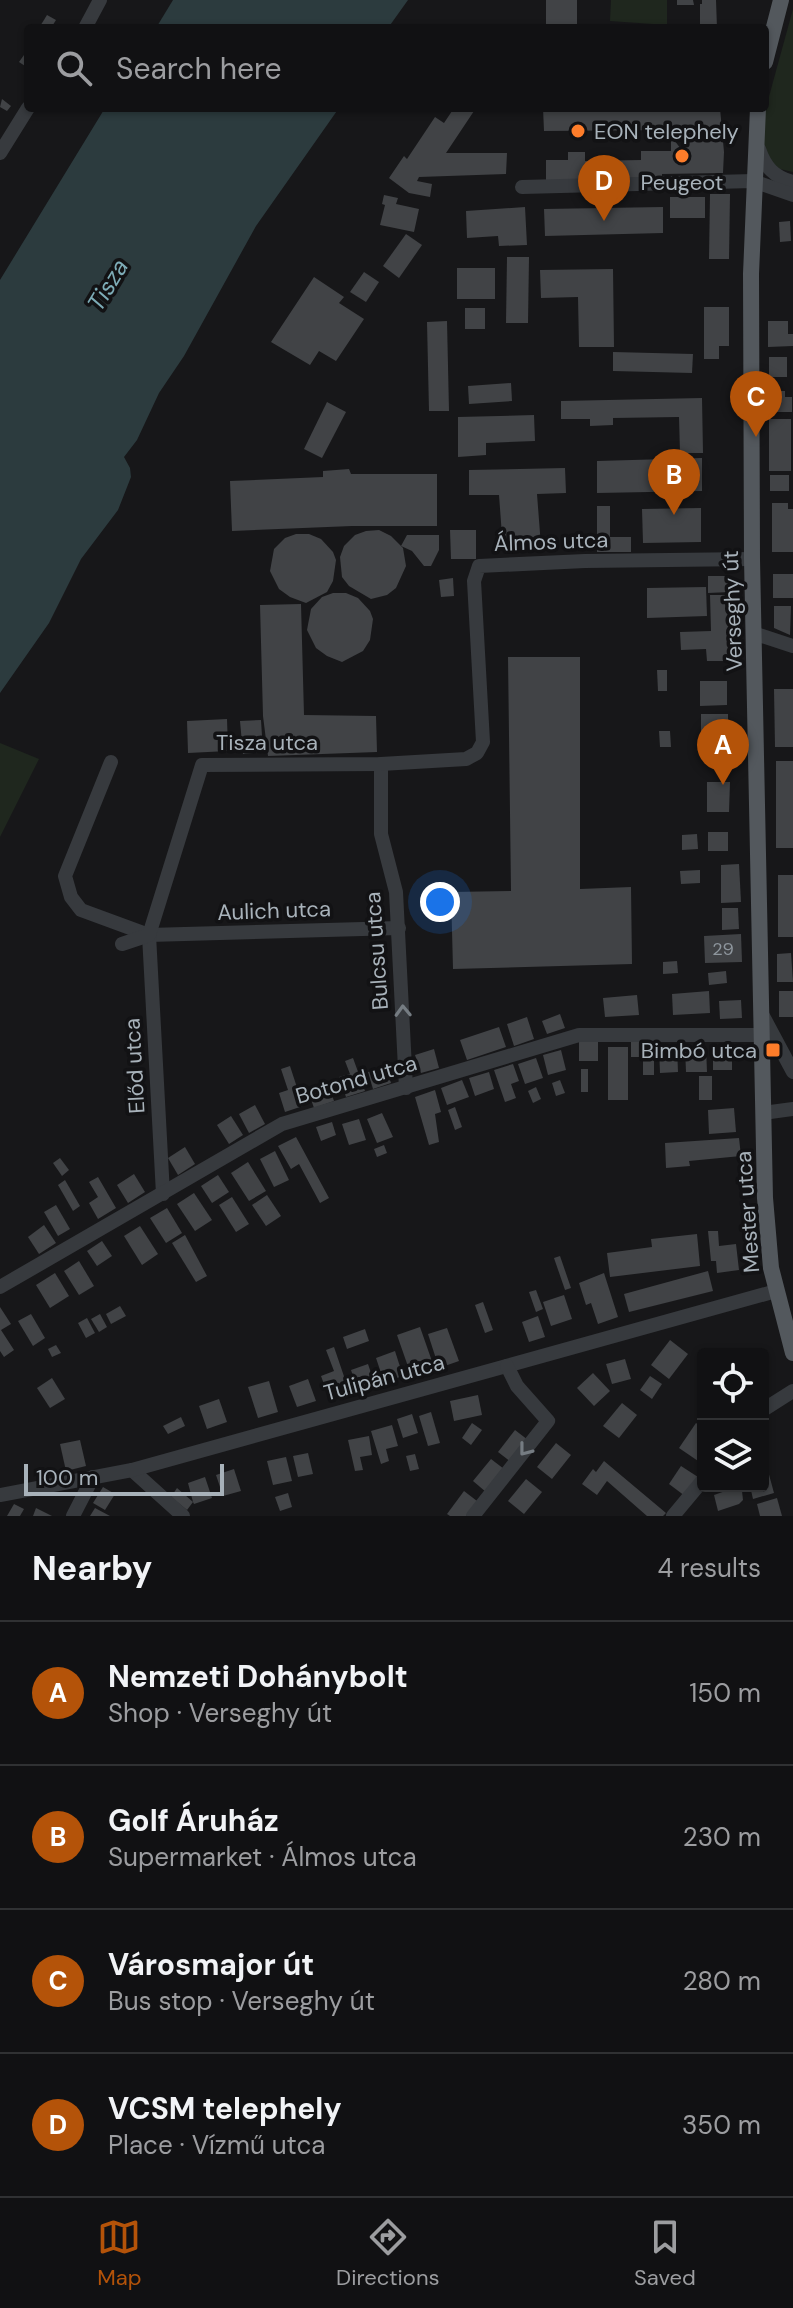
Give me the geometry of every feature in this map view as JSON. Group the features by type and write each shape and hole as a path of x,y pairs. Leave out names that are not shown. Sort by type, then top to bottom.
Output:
{"main road":[{"path":"769,46 781,0"},
{"name":"Verseghy út","path":"758,112 753,181 752,559 756,634 763,1113"},
{"name":"Mester utca","path":"763,1113 767,1244 793,1353"}],"street":[{"path":"87,24 100,0"},
{"path":"0,153 26,112"},
{"path":"755,135 764,166 793,182"},
{"path":"522,187 753,181 793,195"},
{"name":"Álmos utca","path":"483,742 474,581 479,566 752,559"},
{"path":"756,634 793,646"},
{"name":"Tisza utca","path":"149,935 202,765 381,764 466,759 477,753 483,742"},
{"path":"111,762 65,876 71,897 81,910 149,935"},
{"name":"Bulcsu utca","path":"381,764 381,834 396,892 406,1088"},
{"name":"Aulich utca","path":"149,935 399,928"},
{"path":"122,944 149,935"},
{"name":"Előd utca","path":"149,935 163,1194"},
{"path":"762,1014 793,1072"},
{"name":"Botond utca","path":"0,1287 282,1124 579,1035 762,1035"},
{"path":"763,1113 793,1109"},
{"name":"Tulipán utca","path":"0,1495 132,1470 776,1291"},
{"path":"473,1516 548,1421 517,1386 507,1366"},
{"path":"769,1406 793,1391"},
{"path":"132,1470 183,1516"},
{"path":"73,1516 93,1477"},
{"path":"673,1516 697,1487"}],"shaded area":[{"path":"611,0 667,0 667,24 610,21"},
{"path":"793,9 793,172 780,169 767,159 759,133 765,112 769,112 769,97"},
{"path":"0,743 39,759 0,837"}],"water":[{"path":"173,0 408,0 391,24 158,24"},
{"name":"Tisza","path":"103,112 336,112 256,226 184,356 159,393 137,440 124,457 131,477 118,510 81,559 49,623 0,693 0,280"}],"building":[{"path":"546,0 577,0 577,24 546,24"},
{"path":"677,0 693,0 694,5 677,5"},
{"path":"702,0 716,0 717,24 700,24"},
{"path":"47,15 56,20 54,24 41,24"},
{"path":"2,99 11,106 7,111 0,107"},
{"path":"451,112 473,112 446,153 507,153 506,174 419,177 417,181 432,184 430,197 409,193 389,178 404,156 407,159 435,117 444,123"},
{"path":"543,112 720,112 723,173 662,174 662,180 546,182 546,160 568,160 568,152 585,152 585,161 641,160 641,151 671,151 671,136 684,153 679,130 544,131"},
{"path":"710,194 730,194 729,259 709,259"},
{"path":"384,195 398,198 396,204 419,209 414,232 380,225"},
{"path":"670,197 705,197 705,218 670,218"},
{"path":"525,207 527,245 499,246 498,236 467,238 466,211"},
{"path":"663,207 663,233 545,236 544,209"},
{"path":"790,221 791,241 780,242 779,222"},
{"path":"406,234 422,245 399,278 383,266"},
{"path":"507,257 529,257 528,323 506,323"},
{"path":"457,268 495,268 495,299 457,299"},
{"path":"613,269 614,347 579,347 578,297 541,298 540,270"},
{"path":"364,272 379,282 366,302 350,292"},
{"path":"314,277 344,297 339,303 364,319 336,361 319,351 310,365 271,342"},
{"path":"704,307 729,307 729,346 719,346 719,359 704,359"},
{"path":"465,308 485,308 485,329 465,329"},
{"path":"447,321 449,411 429,411 427,322"},
{"path":"768,321 788,321 788,334 793,334 793,346 768,347"},
{"path":"613,352 693,354 692,373 613,371"},
{"path":"769,357 787,357 787,377 769,377"},
{"path":"511,383 512,401 469,404 468,386"},
{"path":"770,391 785,391 785,397 792,397 792,412 770,412"},
{"path":"702,398 703,453 680,453 679,417 613,418 613,425 590,426 590,419 561,419 561,401"},
{"path":"327,402 346,412 322,458 304,449"},
{"path":"534,415 535,441 486,443 486,455 458,457 458,417"},
{"path":"769,419 791,419 791,471 769,471"},
{"path":"702,458 702,491 597,493 597,461"},
{"path":"565,468 566,493 537,494 541,546 503,549 499,495 469,495 469,470"},
{"path":"349,469 351,474 437,474 437,526 232,531 230,481 323,477 323,471"},
{"path":"770,475 789,475 789,491 770,491"},
{"path":"772,503 788,503 788,509 793,509 793,552 772,552"},
{"path":"597,506 610,506 610,537 631,537 631,552 597,552"},
{"path":"701,508 701,542 643,543 642,509"},
{"path":"379,530 403,548 406,566 396,588 387,595 371,599 349,586 342,577 340,557 344,546 355,535"},
{"path":"450,530 476,530 476,559 451,559"},
{"path":"309,534 321,539 336,560 333,581 327,592 306,603 279,589 270,571 274,549 285,538"},
{"path":"407,535 439,535 439,550 431,566 424,566 412,551 401,546"},
{"path":"773,574 793,574 793,598 773,598"},
{"path":"708,576 730,576 730,592 708,593"},
{"path":"453,578 454,596 441,597 439,580"},
{"path":"706,587 707,616 647,618 647,588"},
{"path":"346,593 358,598 373,619 370,640 363,651 342,662 316,648 307,630 311,609 322,597"},
{"path":"710,595 736,595 737,661 707,661 706,649 681,650 680,632 711,631"},
{"path":"301,604 304,715 376,716 377,752 268,756 263,716 260,605"},
{"path":"774,606 791,606 790,635 774,628"},
{"path":"508,657 580,657 580,889 631,887 632,964 453,969 451,892 511,891"},
{"path":"657,670 667,670 667,691 658,691"},
{"path":"700,681 727,681 727,705 700,706"},
{"path":"774,689 793,689 793,747 775,747"},
{"path":"701,714 728,714 728,744 701,744"},
{"path":"227,719 228,751 188,753 187,721"},
{"path":"261,720 263,752 243,754 240,721"},
{"path":"659,731 670,731 671,747 660,747"},
{"path":"776,761 793,761 793,848 776,848"},
{"path":"707,782 730,782 729,812 707,812"},
{"path":"708,832 728,832 728,851 708,851"},
{"path":"697,834 698,849 682,850 682,835"},
{"path":"739,864 741,902 721,903 721,865"},
{"path":"700,870 700,883 681,884 680,871"},
{"path":"778,875 793,875 793,937 778,937"},
{"path":"722,908 738,908 739,929 722,930"},
{"path":"741,934 742,962 705,963 704,936"},
{"path":"791,953 793,982 777,982 777,954"},
{"path":"677,961 678,973 663,974 663,962"},
{"path":"726,971 727,983 709,985 708,973"},
{"path":"709,991 710,1013 673,1015 672,994"},
{"path":"779,991 793,991 793,1017 779,1017"},
{"path":"637,995 639,1015 605,1017 603,998"},
{"path":"741,1000 742,1018 720,1019 719,1001"},
{"path":"560,1014 565,1028 547,1034 542,1021"},
{"path":"527,1017 534,1039 514,1046 507,1024"},
{"path":"499,1027 506,1047 467,1060 460,1040"},
{"path":"579,1042 598,1042 598,1061 579,1061"},
{"path":"631,1042 654,1042 654,1075 643,1075 643,1057 631,1057"},
{"path":"608,1047 628,1047 628,1100 608,1100"},
{"path":"659,1047 677,1047 678,1072 660,1073"},
{"path":"706,1047 707,1072 686,1072 685,1048"},
{"path":"732,1048 732,1070 713,1070 713,1049"},
{"path":"434,1049 439,1068 421,1073 415,1055"},
{"path":"561,1050 566,1070 548,1075 543,1055"},
{"path":"353,1058 365,1091 346,1097 339,1077 350,1074 345,1061"},
{"path":"536,1058 543,1078 525,1084 518,1064"},
{"path":"513,1064 519,1081 511,1084 516,1098 505,1102 494,1070"},
{"path":"290,1066 303,1106 285,1112 279,1093 288,1090 281,1069"},
{"path":"386,1067 391,1083 373,1089 368,1072"},
{"path":"581,1069 588,1069 588,1092 581,1092"},
{"path":"489,1072 494,1089 475,1096 469,1078"},
{"path":"699,1076 712,1076 712,1100 699,1100"},
{"path":"462,1080 469,1097 447,1105 441,1088"},
{"path":"560,1080 565,1093 556,1096 552,1083"},
{"path":"327,1081 334,1101 314,1108 307,1088"},
{"path":"536,1087 541,1099 533,1103 528,1091"},
{"path":"435,1090 441,1112 435,1114 439,1142 429,1145 415,1097"},
{"path":"255,1105 265,1124 249,1133 239,1114"},
{"path":"455,1107 462,1127 455,1130 448,1110"},
{"path":"734,1108 736,1132 709,1134 708,1110"},
{"path":"382,1113 393,1137 377,1143 367,1119"},
{"path":"231,1116 243,1135 229,1144 217,1125"},
{"path":"359,1119 366,1140 349,1145 342,1124"},
{"path":"332,1122 336,1135 321,1141 316,1127"},
{"path":"296,1137 329,1198 320,1203 299,1164 291,1169 278,1146"},
{"path":"739,1138 741,1156 689,1161 690,1166 666,1168 665,1143"},
{"path":"384,1145 387,1153 377,1157 374,1149"},
{"path":"185,1147 195,1164 178,1175 168,1158"},
{"path":"275,1151 289,1180 274,1187 260,1159"},
{"path":"60,1158 69,1170 62,1176 53,1163"},
{"path":"248,1162 266,1191 249,1201 231,1173"},
{"path":"134,1174 145,1192 128,1203 117,1185"},
{"path":"218,1175 229,1192 212,1203 201,1186"},
{"path":"98,1177 116,1208 98,1219 89,1203 98,1197 89,1182"},
{"path":"65,1180 80,1206 73,1211 58,1185"},
{"path":"194,1193 212,1220 195,1231 177,1204"},
{"path":"267,1195 281,1216 266,1226 252,1205"},
{"path":"232,1197 249,1224 236,1232 219,1205"},
{"path":"56,1205 70,1229 58,1236 44,1212"},
{"path":"167,1208 182,1233 166,1243 150,1218"},
{"path":"44,1225 56,1243 39,1254 28,1237"},
{"path":"140,1226 158,1254 142,1265 124,1236"},
{"path":"708,1231 718,1231 719,1246 736,1244 739,1270 717,1273 716,1261 711,1261"},
{"path":"697,1234 700,1266 610,1277 607,1253 652,1247 651,1239"},
{"path":"185,1235 207,1276 196,1282 172,1243"},
{"path":"102,1241 112,1256 97,1266 87,1251"},
{"path":"560,1256 571,1288 565,1290 554,1258"},
{"path":"79,1261 94,1286 79,1295 64,1271"},
{"path":"708,1271 713,1291 629,1312 624,1294"},
{"path":"55,1273 69,1296 50,1308 36,1285"},
{"path":"604,1273 618,1317 598,1324 591,1303 586,1305 579,1283"},
{"path":"536,1290 543,1309 536,1312 529,1292"},
{"path":"564,1295 572,1319 551,1326 543,1302"},
{"path":"483,1302 493,1330 485,1333 475,1305"},
{"path":"120,1306 126,1316 111,1324 106,1314"},
{"path":"0,1307 11,1324 1,1330 14,1350 4,1357 0,1351"},
{"path":"31,1314 45,1338 33,1346 18,1321"},
{"path":"100,1314 107,1327 99,1332 91,1319"},
{"path":"538,1316 545,1337 529,1342 522,1322"},
{"path":"87,1318 95,1333 86,1338 78,1323"},
{"path":"420,1327 434,1367 411,1375 397,1335"},
{"path":"447,1328 459,1361 439,1368 428,1334"},
{"path":"365,1329 369,1341 347,1349 343,1337"},
{"path":"670,1340 688,1354 669,1379 651,1365"},
{"path":"56,1345 61,1353 52,1357 48,1349"},
{"path":"334,1347 349,1391 329,1398 321,1376 334,1371 326,1350"},
{"path":"395,1351 403,1376 384,1382 376,1358"},
{"path":"625,1359 631,1379 612,1384 606,1364"},
{"path":"368,1364 375,1385 358,1391 351,1370"},
{"path":"593,1373 610,1391 594,1406 577,1388"},
{"path":"650,1376 662,1384 652,1399 640,1390"},
{"path":"52,1378 65,1399 50,1408 37,1388"},
{"path":"308,1379 316,1401 297,1407 289,1386"},
{"path":"269,1381 278,1412 258,1418 248,1387"},
{"path":"478,1395 482,1415 454,1421 450,1401"},
{"path":"219,1399 227,1422 207,1429 199,1406"},
{"path":"622,1403 637,1415 619,1438 603,1426"},
{"path":"431,1412 440,1443 428,1446 419,1416"},
{"path":"412,1414 418,1433 403,1438 397,1419"},
{"path":"181,1417 185,1426 168,1434 163,1426"},
{"path":"472,1423 482,1430 471,1445 462,1438"},
{"path":"696,1423 697,1460 679,1448"},
{"path":"392,1425 398,1446 386,1449 389,1461 381,1464 371,1431"},
{"path":"515,1430 528,1440 511,1462 498,1452"},
{"path":"369,1436 372,1455 360,1457 363,1470 355,1471 348,1440"},
{"path":"80,1440 86,1466 66,1471 60,1444"},
{"path":"556,1443 571,1455 552,1479 537,1467"},
{"path":"308,1453 313,1474 298,1477 293,1456"},
{"path":"415,1454 419,1469 410,1471 406,1456"},
{"path":"286,1457 292,1481 273,1485 267,1461"},
{"path":"491,1459 504,1469 486,1492 473,1481"},
{"path":"604,1461 666,1513 663,1516 647,1516 607,1481 597,1495 582,1484 593,1469 596,1472"},
{"path":"681,1466 697,1476 685,1496 669,1484"},
{"path":"234,1469 241,1491 223,1496 216,1475"},
{"path":"769,1474 774,1493 753,1499 751,1492 769,1492"},
{"path":"205,1477 212,1498 194,1504 188,1483"},
{"path":"526,1479 542,1492 524,1514 508,1501"},
{"path":"103,1487 115,1494 105,1510 93,1503"},
{"path":"177,1488 193,1502 187,1510 171,1497"},
{"path":"464,1491 477,1501 466,1516 450,1516 447,1514"},
{"path":"742,1492 743,1500 718,1511 714,1495"},
{"path":"288,1493 292,1507 280,1511 275,1497"},
{"path":"777,1498 782,1516 760,1516 757,1504"},
{"path":"14,1504 24,1509 20,1516 7,1516"},
{"path":"36,1508 52,1516 33,1516"},
{"path":"95,1508 110,1516 90,1516"}],"place":[{"name":"EON telephely","path":"578,131"},
{"name":"Peugeot","path":"682,156"},
{"name":"VCSM telephely","path":"604,221"},
{"name":"Városmajor út","path":"756,437"},
{"name":"Golf Áruház","path":"674,515"},
{"name":"Nemzeti Dohánybolt","path":"723,785"},
{"name":"Bimbó utca","path":"773,1050"}]}
